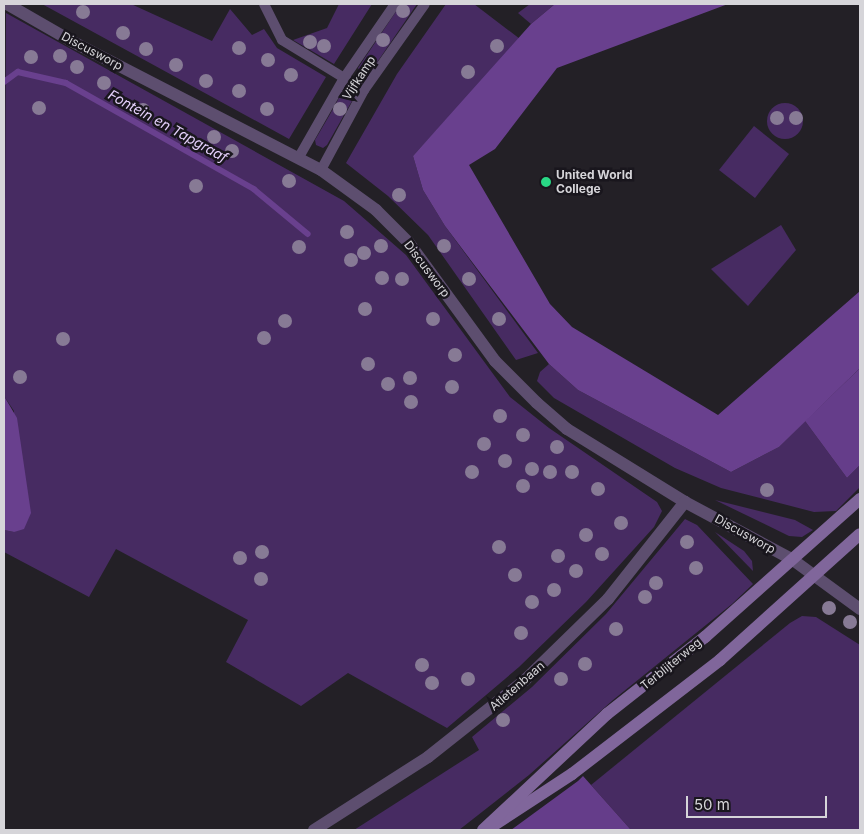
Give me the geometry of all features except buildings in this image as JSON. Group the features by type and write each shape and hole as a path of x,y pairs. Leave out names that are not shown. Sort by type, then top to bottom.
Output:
{"main road":[{"name":"Terblijterweg","path":"484,830 607,714 705,637 860,499"},
{"name":"Terblijterweg","path":"484,830 541,797 647,718 720,660 816,576 860,534"}],"street":[{"name":"Discusworp","path":"6,4 73,42 299,157 320,170 376,210 408,243 495,361 536,403 567,429 686,502 793,560 860,609"},
{"name":"Atletenbaan","path":"314,830 428,757 525,680 608,598 686,502"}],"lane":[{"path":"264,4 282,40 364,90"},
{"name":"Vijfkamp","path":"299,157 344,78 395,4"},
{"name":"Vijfkamp","path":"320,170 364,90 425,4"}],"shaded area":[{"path":"42,4 131,4 212,41 230,9 252,35 264,29 277,48 326,77 289,139"},
{"path":"339,4 372,4 334,64 293,40 327,28"},
{"path":"401,4 417,4 367,77 362,77 358,68"},
{"path":"446,4 474,4 520,39 413,156 423,190 445,226 538,353 516,360 428,235 388,196 346,163 397,74"},
{"path":"530,4 555,4 531,24 518,13"},
{"path":"555,4 728,4 557,68 495,149 469,165 550,304 572,327 718,415 860,291 860,368 779,447 731,472 578,390 549,364 445,226 423,190 413,156 531,24"},
{"path":"6,13 344,201 406,255 510,397 549,428 657,502 662,511 654,527 586,602 519,667 447,728 348,673 301,706 226,662 248,620 116,549 89,597 4,552 4,530 14,532 14,411 4,396"},
{"path":"345,94 352,101 327,145 323,148 316,145 315,140 340,96"},
{"path":"785,103 797,109 803,121 797,133 785,139 773,133 767,121 773,109"},
{"path":"754,126 789,154 755,198 719,170"},
{"path":"781,225 796,250 748,306 711,269"},
{"path":"549,364 578,390 731,472 779,447 805,421 847,478 860,465 860,487 836,511 814,512 721,488 675,468 554,398 537,381 540,372"},
{"path":"860,368 860,465 847,478 805,421"},
{"path":"4,396 17,418 31,513 24,529 14,532 4,530"},
{"path":"715,500 795,520 813,530 802,537 789,536"},
{"path":"685,519 697,525 753,584 732,604 613,700 529,775 459,830 354,830 479,750 472,737 532,687 606,614"},
{"path":"715,532 744,551 752,561 753,571"},
{"path":"802,616 816,617 860,645 860,830 631,830 591,785 790,623"},
{"path":"583,776 631,830 511,830 578,781"}],"waterway":[{"name":"Fontein en Tapgraaf","path":"4,82 18,72 66,83 254,189 308,234"}],"place":[{"name":"United World College","path":"546,182"}]}
